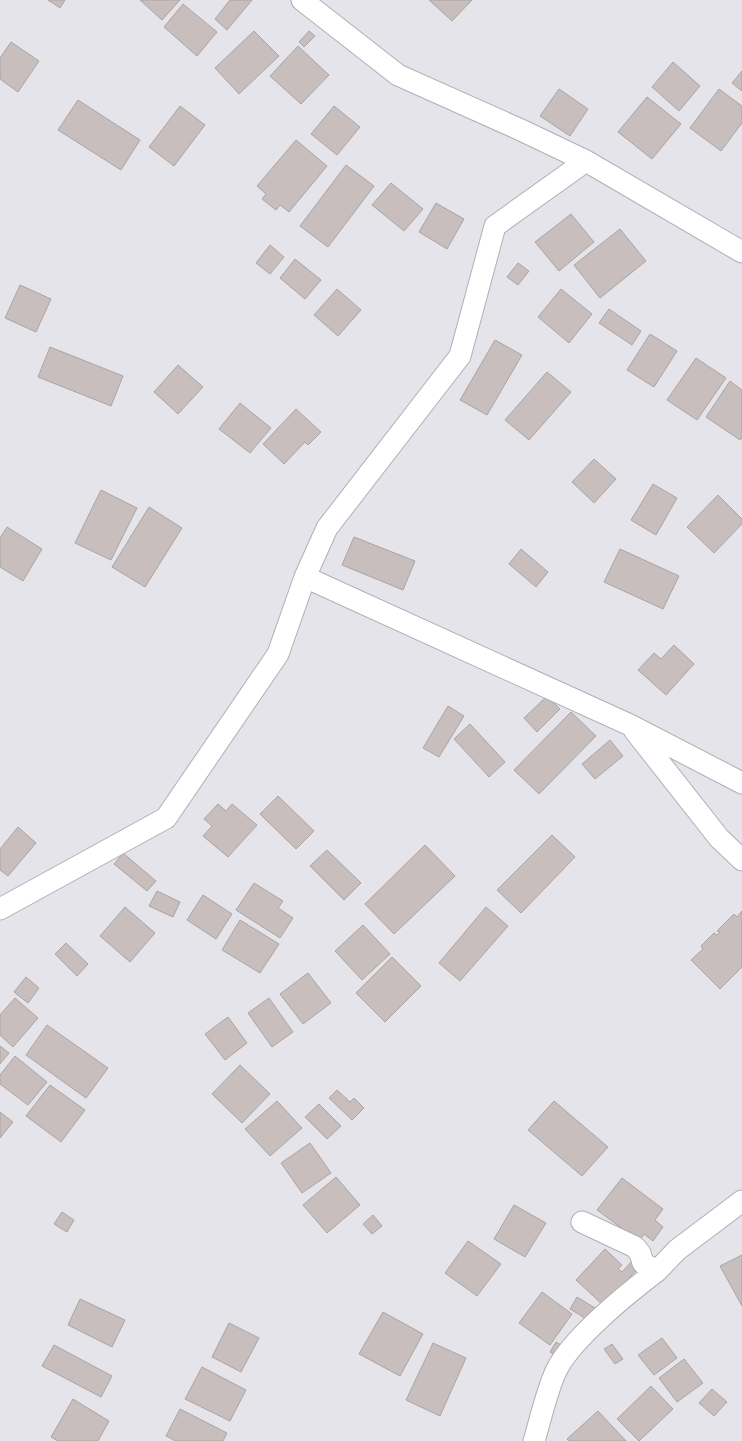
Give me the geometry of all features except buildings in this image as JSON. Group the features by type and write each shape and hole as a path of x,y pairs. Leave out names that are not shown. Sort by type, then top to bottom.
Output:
{"street":[{"path":"302,0 398,75 586,161 742,252"},
{"path":"0,909 166,818 278,654 305,577 327,528 460,356 495,226 586,161"},
{"path":"305,577 630,725 742,783"},
{"path":"630,725 718,838 742,860"},
{"path":"534,1441 556,1371 569,1351 635,1288 657,1271 677,1250 742,1201"},
{"path":"582,1222 634,1247 640,1253 643,1263 657,1271"}]}
